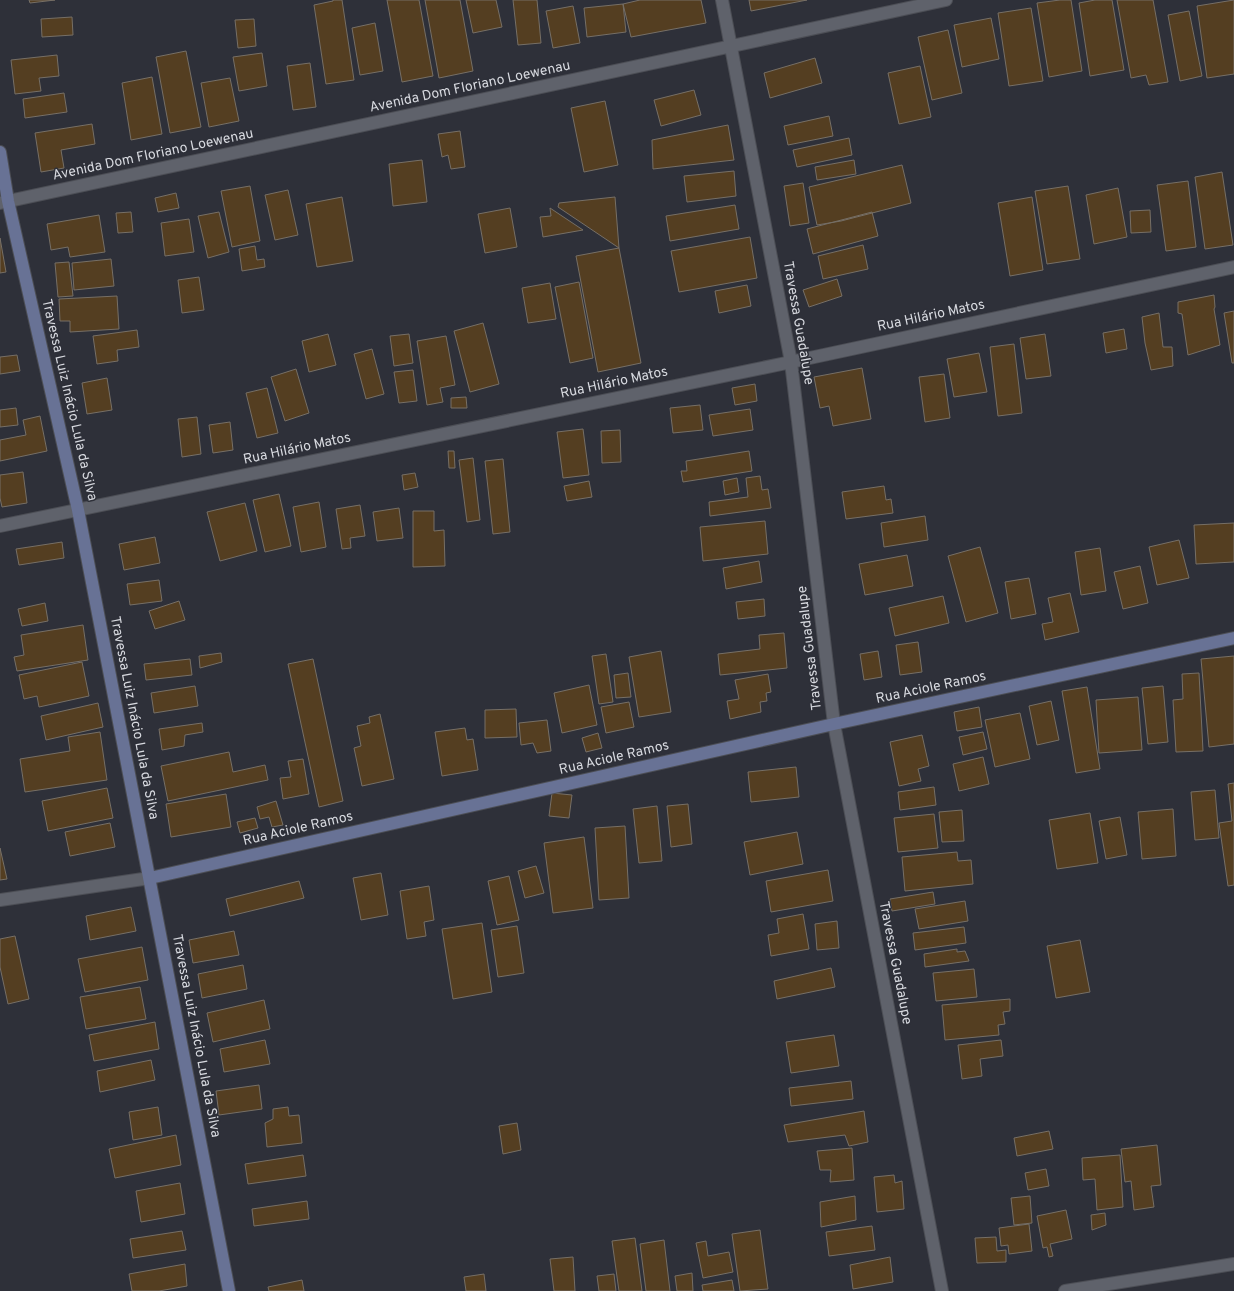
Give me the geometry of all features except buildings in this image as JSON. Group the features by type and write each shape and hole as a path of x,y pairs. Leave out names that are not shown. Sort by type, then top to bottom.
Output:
{"street":[{"name":"Travessa Guadalupe","path":"722,0 791,362 834,724 942,1291"},
{"name":"Avenida Dom Floriano Loewenau","path":"4,202 946,0"},
{"name":"Travessa Luiz Inácio Lula da Silva","path":"0,152 4,202 78,510 229,1291"},
{"name":"Rua Hilário Matos","path":"0,526 791,362 1234,267"},
{"name":"Rua Aciole Ramos","path":"0,900 150,878 834,724 1234,638"},
{"path":"1065,1291 1234,1264"}]}
